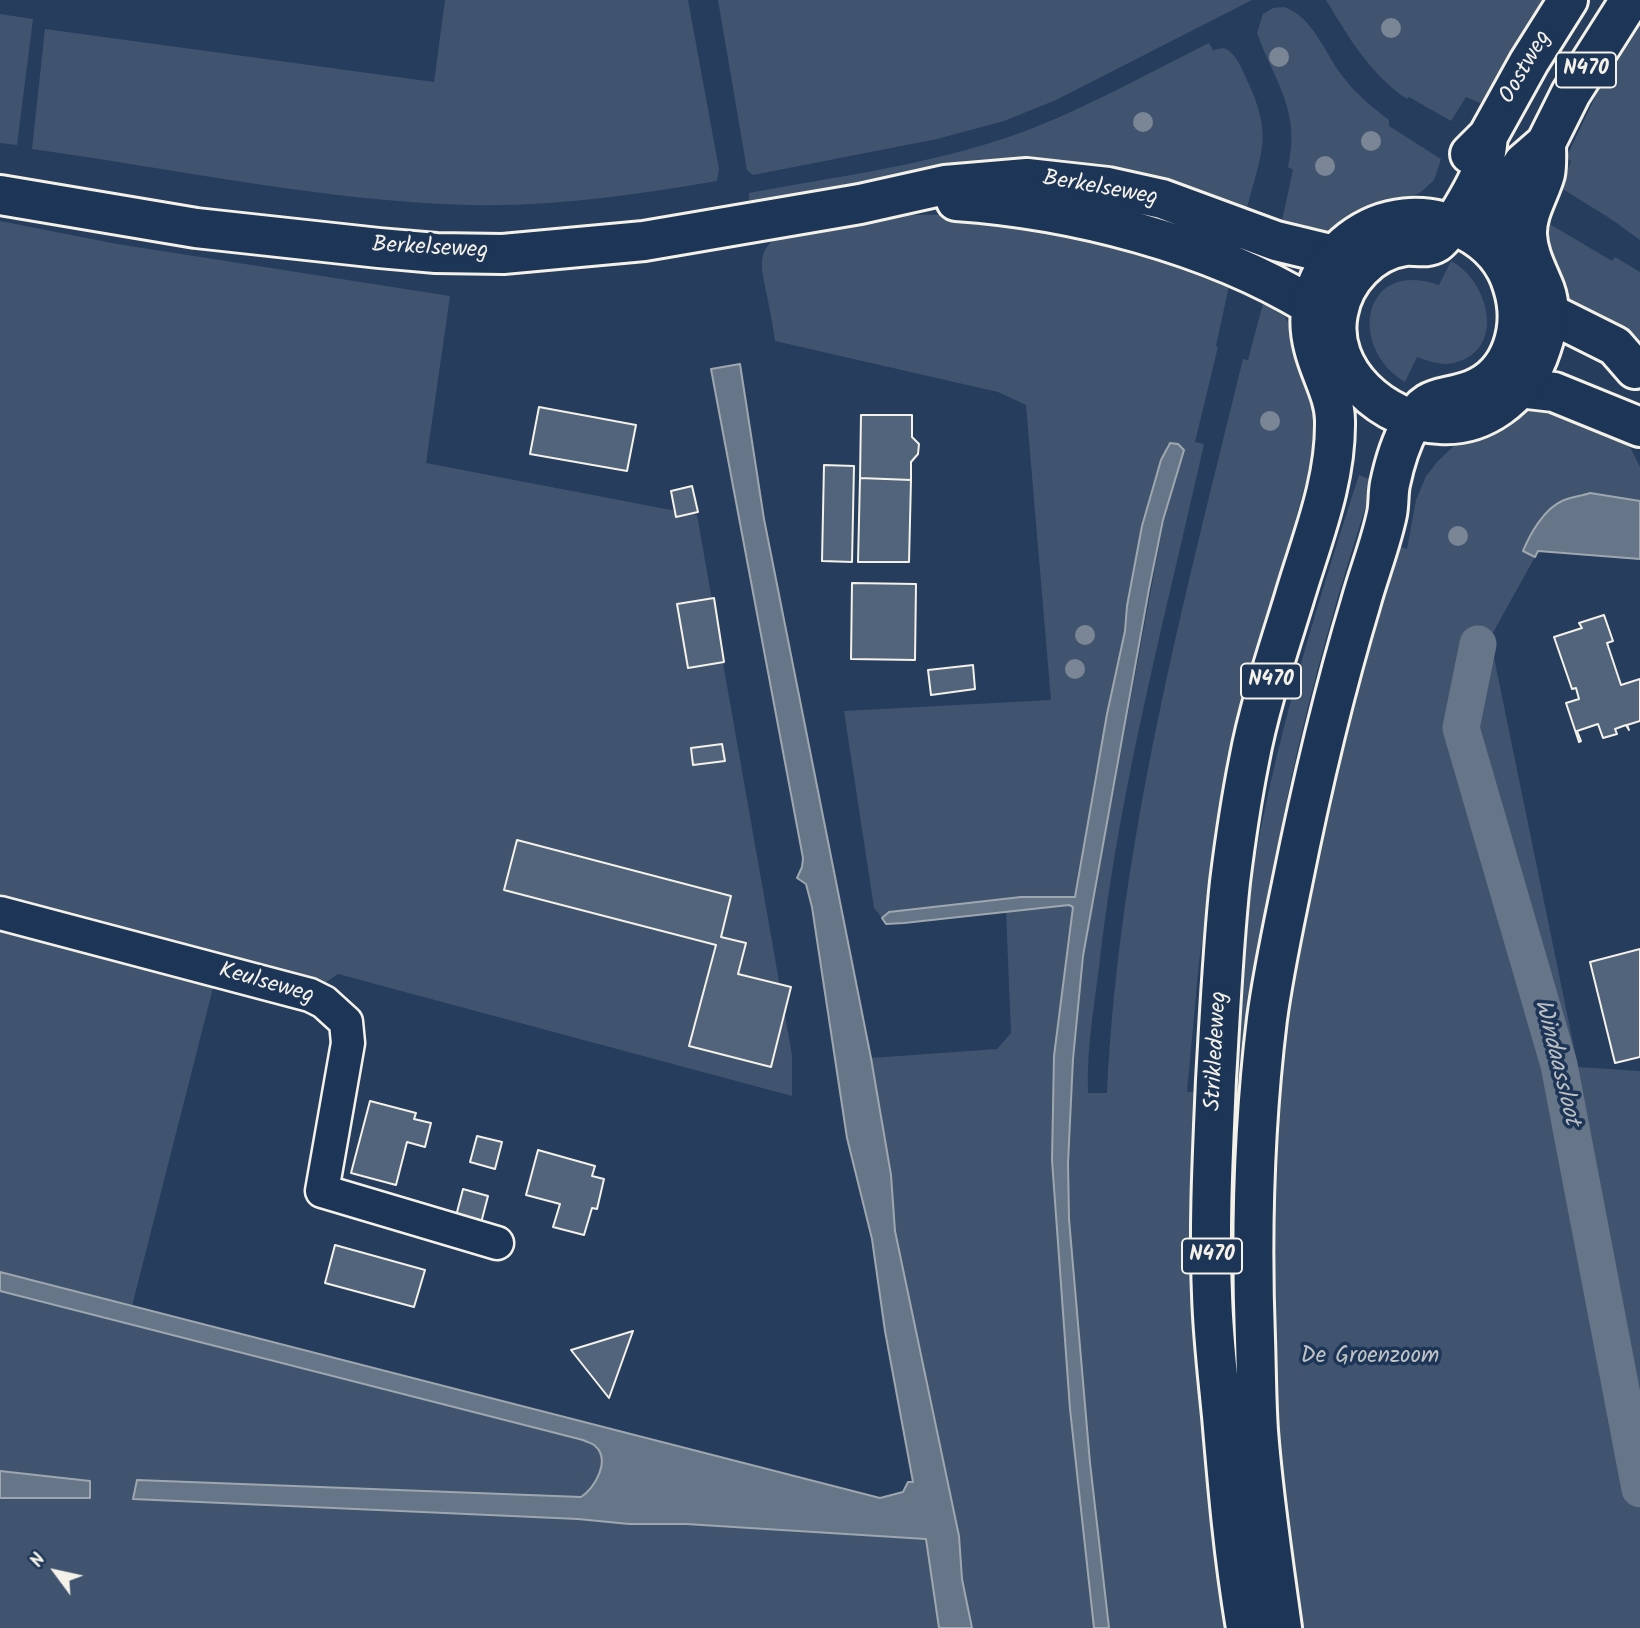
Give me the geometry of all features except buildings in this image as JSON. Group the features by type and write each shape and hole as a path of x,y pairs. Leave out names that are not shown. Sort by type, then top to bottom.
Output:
{"main road":[{"name":"Oostweg","path":"1439,221 1464,159 1488,136 1529,62 1568,0"},
{"name":"N470","path":"1493,250 1496,226 1508,190 1523,163 1546,143 1571,93 1630,0"},
{"name":"N470","path":"1537,324 1515,340 1508,359 1495,376 1480,388 1431,401 1425,421 1468,422 1491,413 1507,401 1532,372 1537,324 1546,293 1531,255 1527,234 1529,217 1545,173 1546,143"},
{"name":"Berkelseweg","path":"0,195 196,228 436,253 503,254 644,241 860,204 945,185 1027,178 1108,187 1162,200 1276,241 1334,255"},
{"name":"Berkelseweg","path":"860,204 906,201 987,203 1095,222 1147,235 1218,260 1324,313"},
{"name":"N470","path":"1324,313 1321,279 1334,255 1361,233 1396,219 1439,221 1479,239 1493,250 1510,276 1517,298 1537,324"},
{"name":"N470","path":"1349,395 1312,343 1309,325 1343,294 1364,266 1390,249 1436,244 1443,238 1439,221"},
{"path":"1537,324 1608,366 1637,370"},
{"path":"1519,388 1554,392 1640,427"},
{"path":"1349,395 1425,421"},
{"name":"Strikledeweg","path":"1246,1628 1234,1555 1211,1292 1219,1019 1230,882 1250,755 1292,604 1329,485 1353,453 1360,435 1349,395"},
{"name":"Strikledeweg","path":"1282,1628 1258,1427 1253,1284 1254,1160 1267,1016 1315,773 1356,617 1388,511 1408,484 1428,437 1425,421"}],"street":[{"name":"Keulseweg","path":"0,913 310,995 324,1002 346,1022 348,1043 321,1191 497,1243"}],"green space":[{"path":"445,0 688,0 719,169 717,181 593,199 469,205 304,191 32,149 45,29 434,82"},
{"path":"718,0 1252,0 1056,100 1004,121 937,139 753,175 747,170"},
{"path":"1326,0 1546,0 1483,104 1466,97 1451,121 1409,97 1407,99 1382,78 1352,41"},
{"path":"1284,7 1303,19 1311,28 1344,78 1389,120 1389,126 1441,159 1434,180 1421,192 1340,229 1320,235 1281,225 1293,170 1288,167 1291,147 1289,113 1257,33 1263,14 1273,8"},
{"path":"1640,11 1640,240 1561,188 1571,161 1566,158 1621,43"},
{"path":"0,14 33,19 17,145 0,143"},
{"path":"1209,43 1213,50 1224,48 1235,57 1260,116 1260,160 1246,213 1228,207 753,204 749,201 749,193 931,159 1018,134 1101,98"},
{"name":"De Groenzoom","path":"914,215 1023,217 1230,281 1216,346 1218,347 1195,442 1204,444 1146,696 1121,822 1092,1022 1088,1093 1107,1093 1125,907 1157,723 1243,359 1248,360 1265,296 1286,318 1294,335 1315,391 1319,435 1221,825 1199,962 1187,1092 1228,1091 1241,948 1264,813 1291,699 1359,475 1374,481 1338,595 1307,711 1284,813 1268,910 1258,983 1281,1008 1345,722 1400,547 1407,549 1416,500 1426,476 1457,443 1526,410 1556,408 1620,438 1631,449 1640,467 1640,501 1590,493 1553,507 1531,533 1523,551 1535,557 1490,638 1578,1067 1640,1071 1640,1628 1109,1628 1082,1398 1069,1219 1068,1163 1073,1059 1083,956 1178,444 1167,445 1142,526 1125,631 1095,775 1075,898 1021,897 889,912 882,918 874,908 844,711 1051,700 1026,405 998,392 775,341 762,268 764,252 768,246 785,235 866,220"},
{"path":"0,221 117,244 450,296 426,463 697,515 792,1055 792,1096 338,974 322,985 0,898"},
{"path":"1548,223 1612,261 1615,257 1640,272 1640,348 1582,311 1564,292 1552,269 1541,234"},
{"path":"1451,261 1475,284 1483,299 1487,315 1481,344 1471,356 1454,363 1440,363 1417,357 1405,382 1387,367 1375,348 1370,329 1371,310 1379,295 1393,284 1413,280 1439,285"},
{"path":"1069,905 1073,907 1073,913 1054,1056 1052,1160 1070,1409 1094,1628 972,1628 962,1579 959,1536 895,1231 891,1175 871,1058 997,1049 1011,1033 1006,911"},
{"path":"0,931 213,988 132,1306 0,1272"},
{"path":"0,1290 748,1482 880,1536 926,1539 939,1628 0,1628"}],"shaded area":[{"path":"740,364 764,519 871,1058 891,1175 895,1231 959,1536 962,1579 972,1628 939,1628 926,1539 686,1524 629,1524 578,1519 133,1499 137,1480 581,1497 600,1473 602,1458 594,1445 583,1440 0,1291 0,1272 880,1498 903,1492 908,1482 913,1482 885,1331 872,1239 847,1138 812,907 806,884 797,878 803,858 711,369"},
{"path":"1170,443 1178,444 1184,450 1163,520 1149,589 1083,956 1073,1059 1068,1163 1069,1219 1090,1463 1109,1628 1094,1628 1070,1409 1052,1160 1054,1056 1073,907 1069,905 904,923 886,924 882,918 889,912 1021,897 1075,897 1142,526 1161,460"},
{"path":"1590,493 1640,501 1640,559 1538,551 1535,557 1523,551 1549,510 1562,501"},
{"path":"0,1471 90,1481 90,1498 0,1498"}],"waterway":[{"name":"Windaassloot","path":"1478,644 1461,728 1559,1065 1640,1489"}]}
